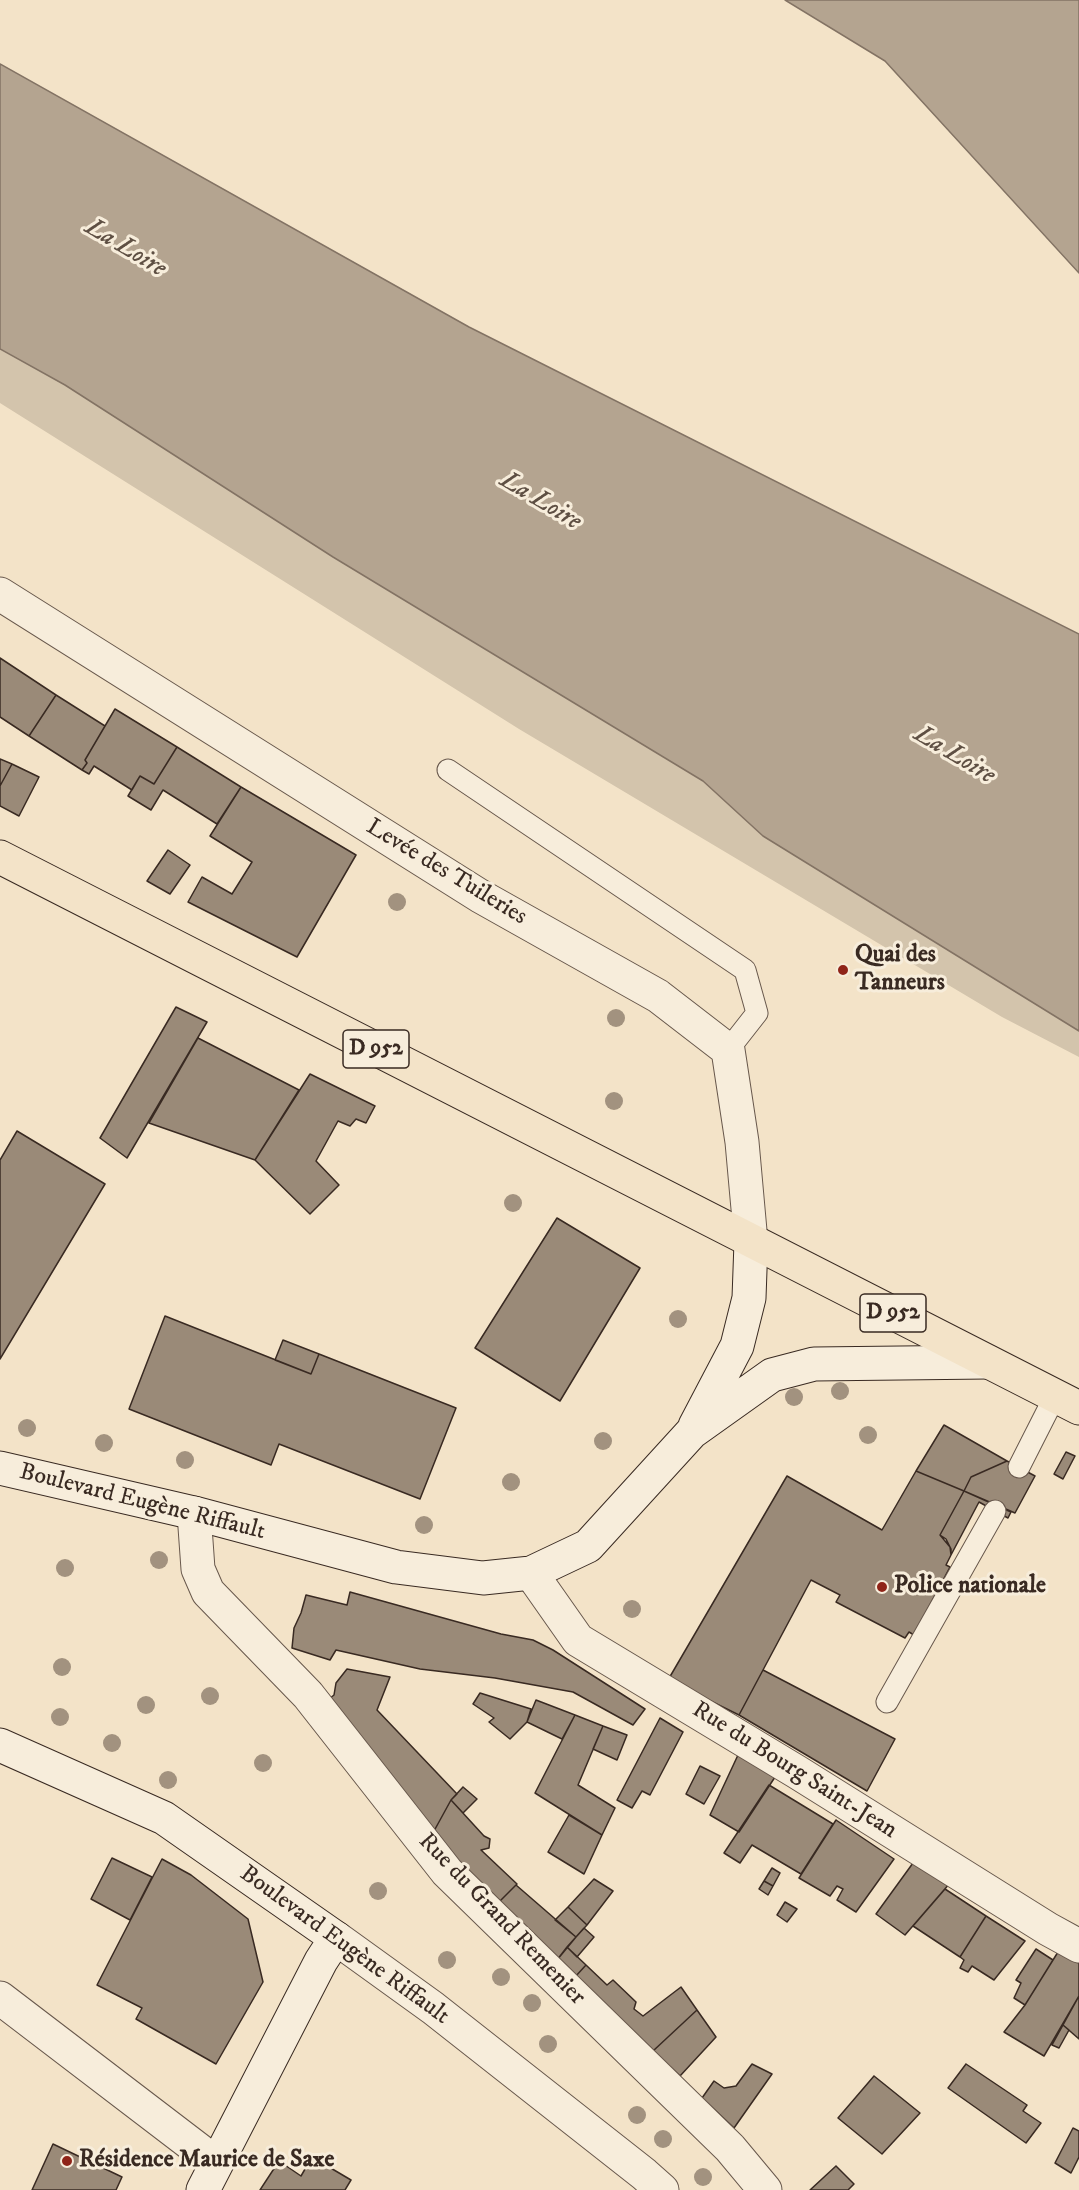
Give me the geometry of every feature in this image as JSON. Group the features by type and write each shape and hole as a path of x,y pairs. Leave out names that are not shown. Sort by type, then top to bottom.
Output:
{"main road":[{"name":"D 952","path":"0,857 1067,1402"}],"street":[{"name":"Levée des Tuileries","path":"0,594 480,896 658,996 728,1050"},
{"path":"728,1050 742,1142 751,1242"},
{"name":"Boulevard Eugène Riffault","path":"692,1432 737,1346 749,1298 751,1242"},
{"name":"Boulevard Eugène Riffault","path":"0,1468 194,1513 396,1567 483,1578 531,1573 588,1546 692,1432 772,1375 814,1364 988,1362"},
{"name":"Rue du Grand Remenier","path":"194,1513 198,1569 208,1592 308,1695 447,1872 730,2148 765,2190"},
{"name":"Rue du Bourg Saint-Jean","path":"531,1573 578,1640 1079,1946"},
{"name":"Boulevard Eugène Riffault","path":"0,1745 164,1818 433,2008 645,2174 662,2190"},
{"path":"0,1998 209,2176 321,1961 336,1938"}],"lane":[{"path":"448,770 745,970 757,1013 728,1050"},
{"path":"1019,1467 1067,1402"},
{"path":"887,1702 995,1511"}],"shaded area":[{"path":"0,349 65,385 333,557 703,781 763,836 1079,1031 1079,1057 1002,1017 519,729 0,403"}],"water":[{"path":"785,0 1079,0 1079,273 885,61"},
{"name":"La Loire","path":"0,64 469,327 1079,634 1079,1031 763,836 703,781 333,557 65,385 0,349"}],"building":[{"path":"0,658 56,695 29,736 0,717"},
{"path":"56,695 105,726 85,760 87,763 82,770 29,736"},
{"path":"115,709 177,747 154,784 140,776 132,790 94,766 89,774 82,770 87,763 85,760"},
{"path":"177,747 241,787 217,824 163,790 151,810 128,796 140,776 154,784"},
{"path":"0,759 12,764 0,786"},
{"path":"12,764 39,777 19,816 0,806 0,786"},
{"path":"241,787 356,855 297,957 188,902 202,877 232,894 252,862 210,836"},
{"path":"168,850 190,865 170,894 147,881"},
{"path":"176,1007 207,1022 127,1158 100,1138"},
{"path":"198,1038 299,1090 255,1160 149,1123"},
{"path":"310,1074 375,1106 366,1123 356,1119 350,1126 338,1121 316,1161 339,1185 310,1214 255,1160"},
{"path":"17,1131 105,1184 0,1359 0,1160"},
{"path":"557,1218 640,1268 560,1401 475,1348"},
{"path":"165,1316 311,1374 319,1354 456,1408 420,1499 279,1444 271,1465 129,1409"},
{"path":"283,1340 319,1354 311,1374 275,1360"},
{"path":"944,1425 1007,1461 971,1477 964,1491 916,1471"},
{"path":"1066,1452 1075,1456 1063,1479 1054,1474"},
{"path":"1007,1461 1035,1476 1015,1513 964,1491 971,1477"},
{"name":"Police nationale","path":"916,1471 964,1491 940,1535 946,1539 951,1549 946,1565 950,1567 914,1635 909,1632 905,1638 836,1602 840,1595 811,1580 739,1715 668,1680 787,1476 882,1530"},
{"path":"964,1491 1011,1512 1008,1518 979,1502 951,1555 950,1547 940,1535"},
{"path":"350,1592 501,1634 533,1640 553,1650 645,1709 633,1725 573,1692 495,1678 420,1669 336,1650 330,1660 292,1648 294,1628 306,1595 347,1605"},
{"path":"347,1669 390,1677 377,1710 457,1794 451,1800 434,1831 329,1699 334,1695 336,1683"},
{"path":"763,1670 895,1739 867,1791 739,1715"},
{"path":"480,1693 531,1709 527,1722 510,1739 489,1722 494,1718 473,1704"},
{"path":"536,1700 575,1715 562,1739 527,1722"},
{"path":"575,1715 603,1726 578,1785 615,1808 602,1835 535,1793"},
{"path":"660,1718 683,1732 650,1795 642,1791 632,1808 617,1800"},
{"path":"603,1726 627,1735 617,1760 593,1749"},
{"path":"738,1755 777,1774 739,1832 710,1815"},
{"path":"700,1766 720,1776 704,1804 686,1794"},
{"path":"769,1785 833,1824 801,1874 752,1845 740,1863 724,1853"},
{"path":"463,1787 477,1799 463,1813 451,1800"},
{"path":"451,1800 484,1836 490,1839 489,1848 481,1850 517,1884 499,1902 454,1860 434,1831"},
{"path":"569,1815 602,1835 584,1874 548,1852"},
{"path":"836,1820 894,1859 856,1912 837,1900 843,1889 837,1886 830,1896 799,1878"},
{"path":"112,1858 152,1877 130,1920 91,1899"},
{"path":"162,1859 191,1875 248,1919 263,1982 216,2064 136,2019 142,2008 97,1985"},
{"path":"913,1863 950,1883 905,1935 876,1914"},
{"path":"772,1868 780,1873 773,1886 764,1881"},
{"path":"594,1879 613,1891 587,1925 568,1907"},
{"path":"764,1881 773,1886 768,1895 759,1889"},
{"path":"516,1885 576,1937 557,1960 499,1902"},
{"path":"945,1889 986,1916 960,1957 913,1926"},
{"path":"785,1902 797,1909 787,1922 777,1915"},
{"path":"568,1907 587,1925 576,1937 555,1920"},
{"path":"986,1916 1025,1941 994,1980 972,1966 968,1972 960,1968 964,1960 960,1957"},
{"path":"584,1928 594,1937 577,1957 567,1947"},
{"path":"567,1947 586,1965 575,1977 557,1960"},
{"path":"1036,1949 1053,1960 1025,2005 1014,1998 1021,1983 1016,1980"},
{"path":"1058,1952 1079,1963 1079,1996 1044,2056 1004,2032 1025,2005"},
{"path":"586,1965 607,1985 613,1980 636,2002 634,2009 643,2016 681,1987 697,2010 653,2051 575,1977"},
{"path":"1079,1996 1079,2039 1063,2025"},
{"path":"697,2010 716,2037 680,2076 653,2051"},
{"path":"1063,2025 1069,2030 1059,2048 1052,2045"},
{"path":"752,2064 772,2074 734,2128 702,2098 714,2081 724,2088 736,2086"},
{"path":"966,2064 1027,2105 1023,2111 1041,2123 1026,2143 948,2088"},
{"path":"874,2076 920,2113 882,2154 838,2118"},
{"path":"1073,2128 1079,2131 1079,2157 1071,2173 1055,2163"},
{"name":"Résidence Maurice de Saxe","path":"53,2144 122,2177 116,2190 32,2190"},
{"path":"312,2157 351,2180 345,2190 260,2190 279,2161 301,2176"},
{"path":"836,2166 854,2184 848,2190 810,2190"}],"place":[{"name":"Quai des Tanneurs","path":"843,970"},
{"name":"Police nationale","path":"882,1587"},
{"name":"Résidence Maurice de Saxe","path":"67,2161"}]}
